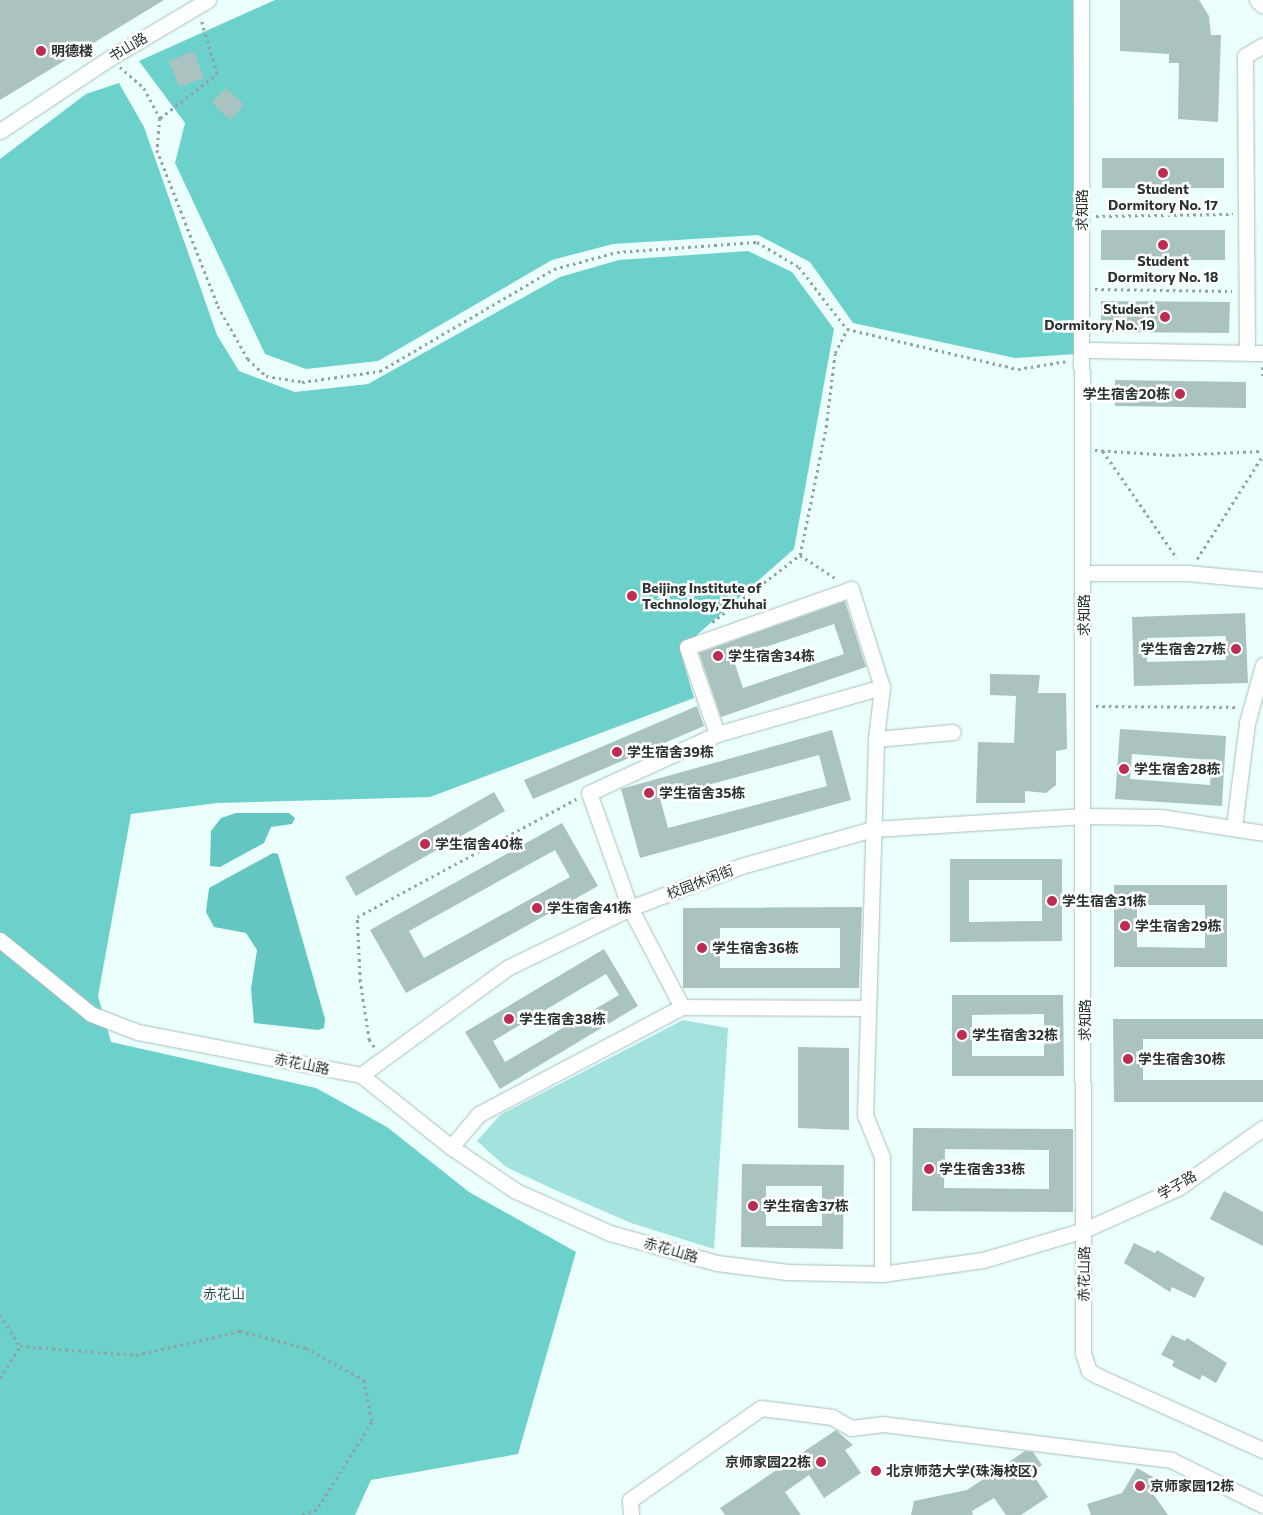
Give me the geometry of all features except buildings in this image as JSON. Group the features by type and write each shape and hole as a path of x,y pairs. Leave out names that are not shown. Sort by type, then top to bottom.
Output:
{"street":[{"name":"求知路","path":"1081,0 1085,816 1084,1230"},
{"path":"1257,0 1263,6"},
{"name":"书山路","path":"0,131 110,58 202,3"},
{"path":"1247,352 1244,56 1263,45"},
{"path":"1083,355 1263,352"},
{"path":"1084,574 1187,573 1263,580"},
{"path":"717,734 687,647 851,589 882,687 876,739 866,1008 865,1115 882,1157 882,1274"},
{"path":"1234,826 1252,707 1263,664"},
{"path":"682,1007 630,908 589,793 717,734 882,687"},
{"path":"876,739 953,732"},
{"name":"校园休闲街","path":"361,1075 507,968 630,908 741,866 873,829 1085,816 1161,818 1234,826 1263,833"},
{"name":"赤花山路","path":"0,940 92,1014 138,1032 361,1075 451,1147 516,1192 610,1233 717,1263 787,1272 882,1274 982,1260 1084,1230 1083,1353 1089,1371 1263,1450"},
{"path":"451,1147 479,1114 682,1007 866,1008"},
{"name":"学子路","path":"1084,1230 1178,1188 1263,1128"},
{"path":"630,1515 630,1500 761,1408 832,1417 850,1428 883,1424 1171,1460 1263,1505"}],"path":[{"path":"160,118 217,74 202,3"},
{"path":"110,58 144,88 160,118 157,150 218,306 248,359 266,376 302,382 380,371 554,269 617,252 756,242 799,267 847,329 1018,369 1083,355"},
{"path":"1082,216 1246,214"},
{"path":"1083,288 1247,291"},
{"path":"705,629 800,555 826,427 835,352 847,329"},
{"path":"1083,449 1172,455 1263,451"},
{"path":"1103,451 1187,573 1263,454"},
{"path":"800,555 851,589"},
{"path":"1084,705 1252,707"},
{"path":"383,1059 369,1040 360,980 357,917 589,793"},
{"path":"0,1315 20,1346"},
{"path":"20,1346 136,1355 240,1331 306,1348 364,1380 372,1422 317,1510 302,1515"},
{"path":"0,1378 20,1346"}],"shaded area":[{"path":"236,813 289,813 295,818 292,824 271,827 264,843 220,867 210,866 211,831 221,818"},
{"path":"273,853 278,854 325,1019 324,1028 318,1030 254,1023 251,989 257,950 246,933 214,927 206,912 209,888"},
{"path":"683,1020 728,1028 714,1249 631,1223 553,1189 506,1167 477,1141 500,1115"}],"green space":[{"path":"275,0 1073,0 1076,354 1015,358 853,323 810,262 758,235 613,244 552,260 378,361 306,369 265,354 175,163 185,123 139,61"},
{"name":"赤花山","path":"119,83 144,127 217,335 239,371 295,392 368,384 560,277 619,260 748,251 792,272 834,329 794,549 680,650 694,698 430,797 217,803 131,814 98,996 111,1042 316,1088 387,1127 469,1192 576,1252 518,1454 371,1480 355,1515 0,1515 0,159 86,94"}],"place":[{"name":"明德楼","path":"41,51"},
{"name":"Student Dormitory No. 17","path":"1163,173"},
{"name":"Student Dormitory No. 18","path":"1163,245"},
{"name":"Student Dormitory No. 19","path":"1165,317"},
{"name":"学生宿舍20栋","path":"1180,394"},
{"name":"Beijing Institute of Technology, Zhuhai","path":"632,596"},
{"name":"学生宿舍27栋","path":"1236,649"},
{"name":"学生宿舍34栋","path":"718,656"},
{"name":"学生宿舍39栋","path":"617,752"},
{"name":"学生宿舍28栋","path":"1124,769"},
{"name":"学生宿舍35栋","path":"649,793"},
{"name":"学生宿舍40栋","path":"425,844"},
{"name":"学生宿舍31栋","path":"1052,901"},
{"name":"学生宿舍41栋","path":"537,908"},
{"name":"学生宿舍29栋","path":"1125,926"},
{"name":"学生宿舍36栋","path":"702,948"},
{"name":"学生宿舍38栋","path":"509,1019"},
{"name":"学生宿舍32栋","path":"962,1035"},
{"name":"学生宿舍30栋","path":"1128,1059"},
{"name":"学生宿舍33栋","path":"929,1169"},
{"name":"学生宿舍37栋","path":"753,1206"},
{"name":"京师家园22栋","path":"821,1462"},
{"name":"北京师范大学(珠海校区)","path":"876,1471"},
{"name":"京师家园12栋","path":"1140,1486"}]}
